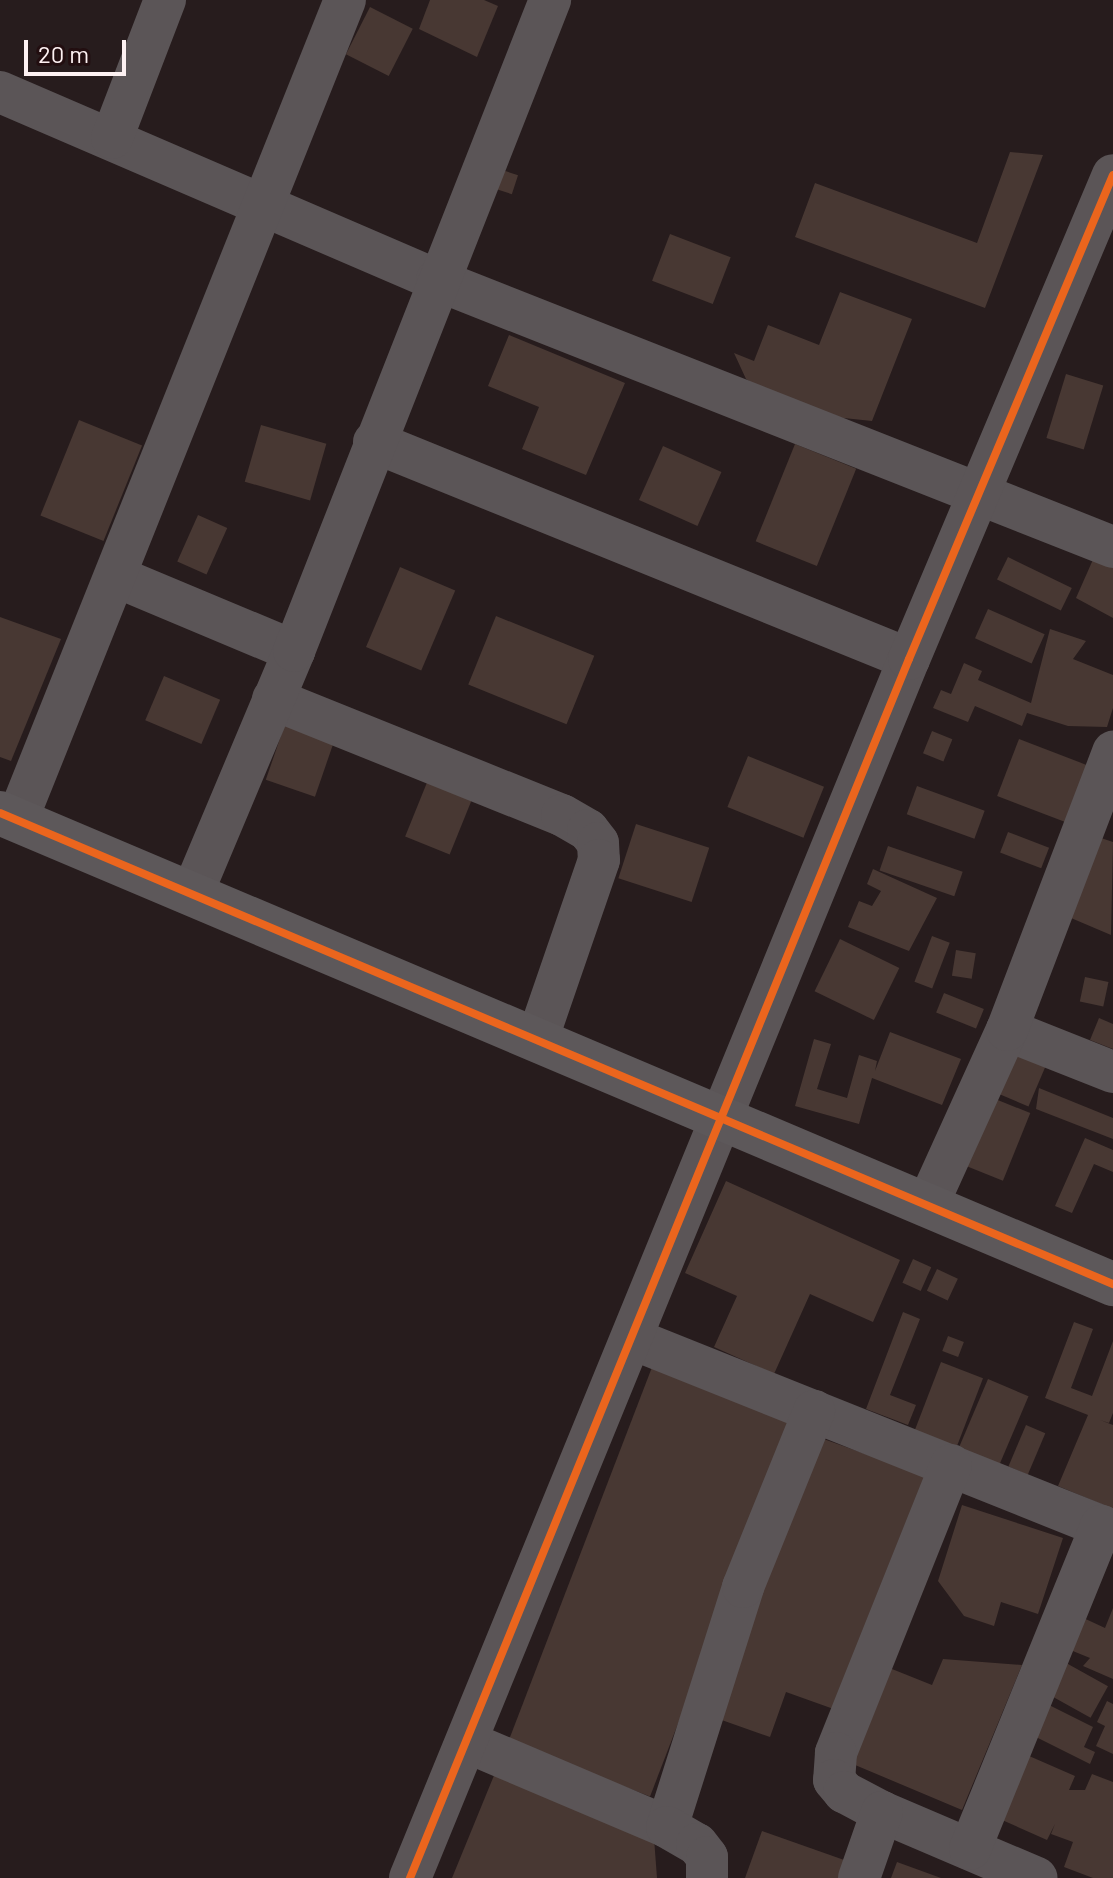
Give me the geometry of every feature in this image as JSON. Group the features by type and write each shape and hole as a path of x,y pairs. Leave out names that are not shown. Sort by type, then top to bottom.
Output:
{"street":[{"path":"112,138 165,0"},
{"path":"345,0 117,577 8,816 1113,1284"},
{"path":"192,894 294,651 437,280 550,0"},
{"path":"0,92 437,280 982,492 1113,547"},
{"path":"410,1878 909,659 982,492 1113,175"},
{"path":"374,442 909,659"},
{"path":"117,577 294,651"},
{"path":"273,699 562,815 588,830 598,843 599,860 537,1040"},
{"path":"927,1206 1007,1030 1113,752"},
{"path":"1007,1030 1113,1072"},
{"path":"633,1339 1107,1528 970,1849"},
{"path":"667,1827 743,1587 814,1411"},
{"path":"951,1465 833,1767 834,1780 844,1792 882,1812 1037,1878"},
{"path":"467,1742 667,1827 697,1844 707,1857 707,1878"},
{"path":"859,1878 882,1812"}],"building":[{"path":"430,0 484,0 498,6 477,57 419,29"},
{"path":"370,7 413,29 389,76 346,54"},
{"path":"1010,152 1043,155 985,308 795,237 815,183 977,243"},
{"path":"499,169 518,175 512,194 493,188"},
{"path":"670,234 731,257 713,304 652,281"},
{"path":"840,292 912,319 872,421 796,413 746,379 734,353 754,361 768,325 819,345"},
{"path":"509,335 625,383 586,475 522,449 539,407 488,386"},
{"path":"1066,374 1103,385 1084,449 1046,438"},
{"path":"79,420 142,445 103,541 40,515"},
{"path":"261,425 326,444 310,500 245,482"},
{"path":"795,444 856,469 817,566 756,541"},
{"path":"663,446 721,472 697,526 639,500"},
{"path":"198,515 227,528 206,575 177,562"},
{"path":"1095,555 1113,563 1113,618 1076,598"},
{"path":"1008,557 1072,588 1061,611 997,579"},
{"path":"400,567 455,590 421,671 366,647"},
{"path":"988,609 1045,634 1032,663 975,638"},
{"path":"496,616 594,656 567,724 468,685"},
{"path":"0,617 61,639 11,761 0,757"},
{"path":"1050,629 1086,641 1073,659 1113,675 1113,708 1107,727 1068,726 1027,713 1022,726 975,706 968,722 933,708 941,690 951,694 964,663 982,671 978,680 1031,703"},
{"path":"164,676 220,700 201,744 145,720"},
{"path":"285,724 334,741 315,797 266,780"},
{"path":"932,731 952,739 943,761 923,753"},
{"path":"1019,739 1089,766 1067,823 997,796"},
{"path":"748,756 824,787 803,838 727,807"},
{"path":"428,780 473,798 450,855 405,837"},
{"path":"917,786 985,811 974,839 907,814"},
{"path":"636,824 709,848 692,902 618,878"},
{"path":"1008,832 1049,848 1041,868 1000,853"},
{"path":"1092,835 1113,842 1111,935 1071,918"},
{"path":"888,846 963,872 954,896 880,871"},
{"path":"873,869 937,898 909,951 848,927 859,901 872,906 881,891 867,884"},
{"path":"932,936 950,943 932,989 914,982"},
{"path":"840,939 899,968 874,1020 815,991"},
{"path":"956,950 976,953 972,979 952,976"},
{"path":"1085,977 1108,982 1103,1006 1080,1001"},
{"path":"944,993 984,1009 976,1029 936,1012"},
{"path":"1099,1018 1113,1024 1113,1049 1090,1040"},
{"path":"890,1032 961,1059 942,1105 872,1078 859,1124 795,1106 814,1039 831,1044 817,1089 847,1098 859,1055 877,1061 875,1071"},
{"path":"1008,1037 1050,1055 1028,1107 986,1089"},
{"path":"1039,1088 1113,1118 1113,1139 1036,1109"},
{"path":"983,1094 1030,1113 1003,1181 956,1162"},
{"path":"1085,1138 1113,1150 1113,1172 1094,1164 1072,1213 1055,1206"},
{"path":"726,1181 900,1260 873,1322 810,1294 774,1374 714,1347 737,1296 685,1273"},
{"path":"913,1259 931,1267 921,1291 902,1283"},
{"path":"937,1269 958,1279 948,1300 927,1291"},
{"path":"903,1312 920,1319 890,1395 916,1405 908,1425 866,1409"},
{"path":"1074,1322 1093,1329 1071,1388 1092,1396 1113,1341 1113,1413 1109,1423 1100,1420 1113,1425 1113,1509 1058,1486 1088,1415 1045,1398"},
{"path":"948,1336 964,1342 958,1357 942,1351"},
{"path":"654,1362 796,1416 650,1796 508,1742"},
{"path":"941,1362 983,1378 956,1448 914,1432"},
{"path":"988,1379 1029,1396 997,1470 957,1453"},
{"path":"1026,1425 1045,1433 1028,1475 1008,1466"},
{"path":"818,1437 927,1476 842,1712 786,1692 770,1737 716,1718"},
{"path":"962,1505 1063,1538 1038,1614 1001,1602 994,1626 964,1616 938,1581"},
{"path":"1113,1608 1113,1679 1083,1666 1090,1658 1063,1647 1077,1615 1105,1628"},
{"path":"943,1659 1022,1665 962,1810 848,1762 887,1667 932,1685"},
{"path":"1059,1659 1108,1686 1091,1718 1042,1690"},
{"path":"1041,1701 1093,1727 1084,1747 1095,1752 1090,1764 1026,1732"},
{"path":"1107,1701 1113,1704 1113,1754 1096,1746 1105,1726 1097,1722"},
{"path":"1020,1752 1075,1776 1069,1790 1085,1790 1092,1774 1113,1782 1113,1878 1093,1878 1064,1867 1073,1842 1051,1834 1055,1824 1047,1840 993,1816"},
{"path":"495,1773 654,1838 657,1878 452,1878"},
{"path":"762,1831 847,1861 841,1878 745,1878"},
{"path":"897,1862 941,1878 891,1878"}],"cycle path":[{"path":"410,1878 909,659 1113,175"},
{"path":"0,813 1113,1284"}]}
